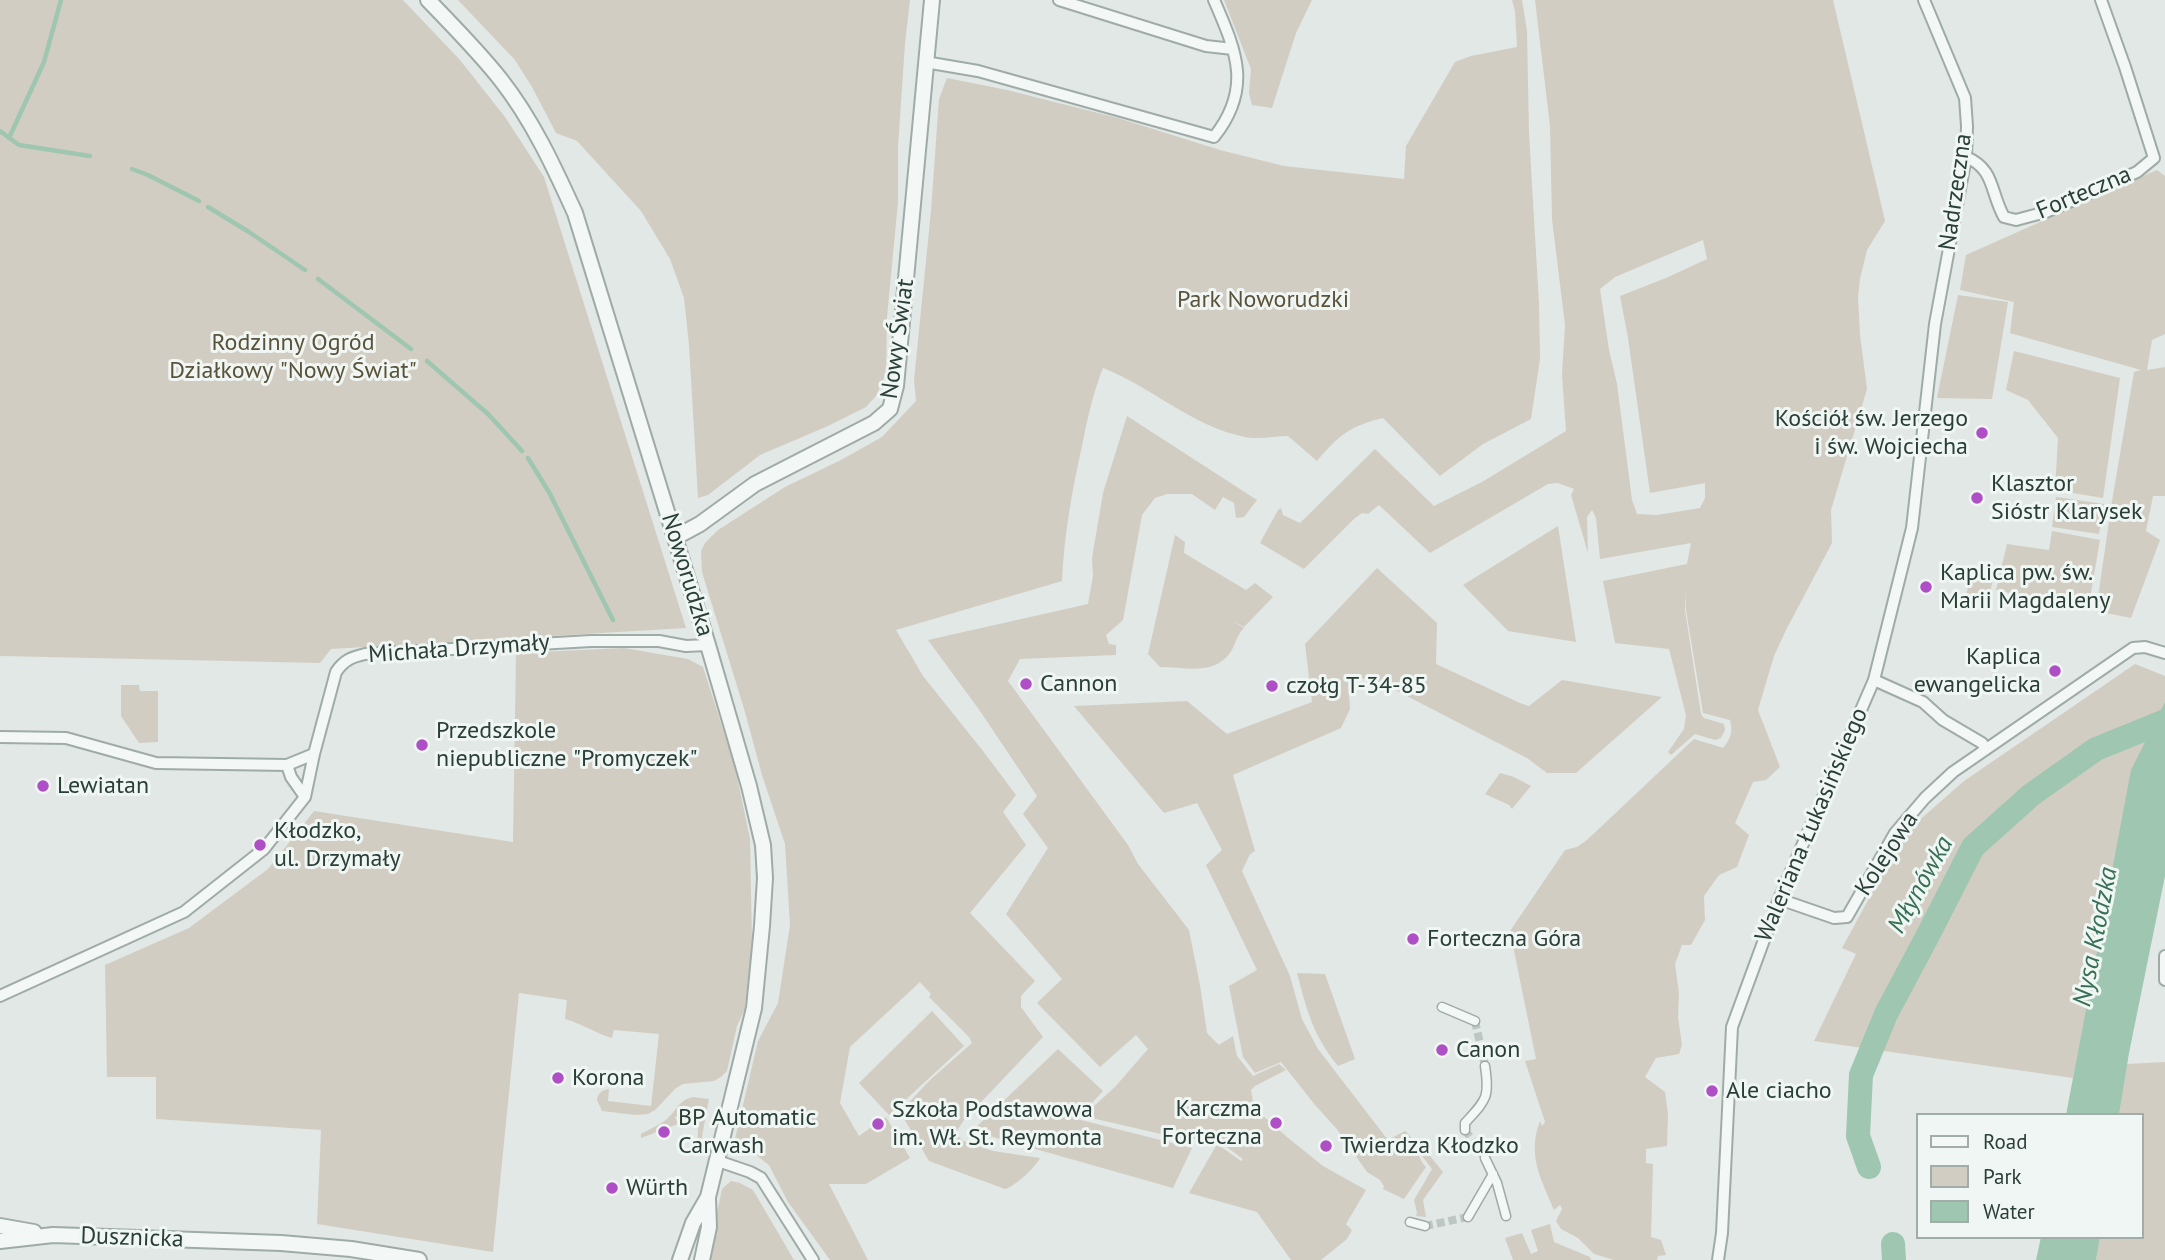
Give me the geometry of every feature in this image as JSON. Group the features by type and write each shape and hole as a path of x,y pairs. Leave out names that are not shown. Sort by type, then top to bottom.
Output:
{"street":[{"name":"Noworudzka","path":"428,0 501,79 520,106 557,172 582,234 708,645 749,786 763,845 765,878 754,1009 708,1197 693,1223 680,1260"},
{"name":"Nowy Świat","path":"676,537 700,524 755,484 858,433 890,409 896,386 932,0"},
{"path":"1059,0 1206,46 1234,49"},
{"path":"925,62 990,74 1214,137 1229,115 1239,75 1234,49 1214,0"},
{"name":"Nadrzeczna","path":"1924,0 1965,98 1967,126 1966,157 1935,324 1927,392"},
{"name":"Forteczna","path":"1966,157 1978,162 1985,169 2004,217 2017,220 2046,212 2137,172 2154,158 2101,0"},
{"name":"Waleriana Łukasińskiego","path":"1718,1260 1722,1233 1731,1027 1779,898 1874,680 1912,528 1927,392"},
{"name":"Michała Drzymały","path":"2,994 184,912 264,849 305,797 336,672 342,663 351,657 591,641 659,641 686,646 708,645"},
{"name":"Kolejowa","path":"1779,898 1834,918 1847,917 1895,833 1925,798 1953,772 2133,648 2145,647 2165,653"},
{"path":"1874,680 1923,702 1943,720 1982,743 1986,750"},
{"path":"0,737 66,738 156,763 287,765 314,754"},
{"path":"287,765 291,777 305,797"},
{"path":"2165,956 2165,980"},
{"path":"1442,1007 1475,1021"},
{"path":"1465,1130 1465,1123 1482,1105 1489,1091 1485,1066"},
{"path":"1486,1158 1506,1216"},
{"path":"718,1161 761,1178 813,1260"},
{"path":"1468,1217 1493,1174"},
{"name":"Noworudzka","path":"702,1260 709,1227 708,1197"},
{"path":"1410,1223 1426,1226"},
{"name":"Dusznicka","path":"0,1226 53,1235 281,1243 419,1260"},
{"name":"Dusznicka","path":"0,1241 53,1235"}],"green space":[{"name":"Rodzinny Ogród Działkowy \"Nowy Świat\"","path":"0,0 403,0 460,60 505,117 544,177 686,628 331,649 320,663 0,656"},
{"path":"458,0 910,0 898,147 898,202 887,317 886,373 876,396 866,407 760,455 708,495 698,498 684,298 670,259 641,211 577,141 556,133 515,60"},
{"path":"1224,0 1312,0 1296,33 1272,108 1252,105 1249,93 1251,69"},
{"name":"Park Noworudzki","path":"1512,0 1522,0 1527,31 1540,359 1531,419 1483,444 1440,476 1383,418 1362,424 1346,433 1317,461 1288,436 1250,438 1225,432 1103,368 1091,407 1075,480 1062,581 896,630 923,676 1016,795 1003,812 1026,845 970,913 1035,981 1021,996 1021,1007 1043,1037 964,1120 956,1132 952,1130 963,1141 993,1151 1040,1158 1014,1185 1005,1189 929,1161 900,1112 930,1080 972,1043 929,997 931,994 920,982 850,1047 840,1103 859,1136 886,1117 910,1158 866,1184 829,1184 868,1260 830,1260 788,1202 769,1165 735,1139 758,1041 778,1003 790,925 785,844 702,572 701,551 718,530 785,487 882,437 916,401 914,380 939,99 947,78 1118,118 1220,150 1284,166 1404,179 1406,146 1455,62 1517,47"},
{"path":"1535,0 1833,0 1885,221 1867,250 1860,279 1860,335 1867,389 1831,510 1832,543 1774,656 1758,710 1780,767 1766,780 1753,782 1735,823 1749,835 1737,867 1719,875 1704,896 1705,920 1691,945 1682,945 1675,964 1682,1045 1679,1054 1656,1058 1645,1077 1665,1092 1668,1114 1667,1146 1646,1149 1646,1163 1653,1164 1651,1237 1661,1240 1666,1255 1658,1256 1657,1260 1614,1260 1594,1254 1578,1238 1561,1229 1556,1221 1562,1209 1560,1205 1554,1210 1540,1177 1535,1156 1536,1133 1540,1121 1542,1126 1545,1122 1525,1061 1536,1059 1510,931 1565,850 1577,847 1587,840 1694,739 1723,748 1730,738 1730,720 1703,713 1686,610 1686,590 1685,610 1701,714 1704,718 1724,724 1725,730 1721,738 1715,740 1695,734 1671,755 1668,752 1684,729 1686,715 1669,649 1615,643 1603,581 1687,564 1691,543 1600,559 1596,518 1592,510 1587,517 1588,553 1571,495 1574,489 1558,483 1548,484 1430,553 1379,505 1368,514 1362,513 1355,518 1304,569 1260,543 1278,510 1281,508 1283,515 1300,523 1375,449 1434,506 1482,482 1566,431 1562,375 1565,325 1552,219 1550,126","holes":["1703,240 1707,259 1620,296 1650,493 1705,483 1705,498 1700,508 1657,515 1637,514 1632,500 1617,384 1600,289 1615,277"]},
{"path":"2157,170 2165,176 2165,334 2152,340 2147,370 2165,367 2165,496 2153,496 2146,531 2160,540 2131,618 2096,611 2134,372 2141,370 2010,333 2014,302 1960,290 1966,255"},
{"path":"1958,295 2008,302 1992,399 1937,398"},
{"path":"2014,351 2120,378 2103,498 2055,490 2058,438 2028,400 2006,390"},
{"path":"1127,416 1257,500 1244,517 1236,518 1234,503 1223,497 1215,510 1192,494 1167,494 1155,498 1142,515 1123,620 1106,635 1109,644 1116,645 1116,655 1020,659 1008,681 1128,845 1138,864 1189,930 1207,1033 1219,1045 1233,1036 1237,1056 1253,1076 1279,1064 1286,1070 1251,1090 1254,1108 1323,1166 1366,1190 1346,1224 1352,1230 1347,1239 1321,1260 1291,1260 1257,1212 1189,1193 1217,1144 1241,1161 1243,1159 1206,1132 1191,1141 1083,1116 1115,1087 1148,1049 1136,1035 1100,1067 1037,1003 1062,979 1006,914 1048,848 1023,814 1037,796 928,640 1088,604 1093,576 1092,558 1103,493"},
{"path":"2056,497 2104,504 2099,534 2052,527"},
{"path":"1558,526 1576,642 1508,631 1463,585"},
{"path":"2052,531 2100,540 2088,610 1996,590 2007,544 2049,550"},
{"path":"1175,535 1185,542 1184,553 1246,590 1255,583 1273,597 1244,627 1232,620 1244,628 1230,653 1207,668 1160,667 1148,654"},
{"path":"1377,568 1437,623 1436,664 1520,703 1529,706 1562,680 1662,697 1576,773 1547,773 1527,758 1370,677 1348,682 1350,709 1341,728 1233,775 1255,851 1250,854 1242,871 1290,976 1302,1019 1318,1049 1388,1140 1405,1131 1426,1167 1404,1199 1383,1189 1380,1180 1367,1172 1336,1128 1281,1062 1255,1073 1243,1057 1229,986 1257,970 1206,865 1222,850 1197,803 1164,813 1074,706 1187,701 1227,734 1312,702 1305,644"},
{"path":"1973,570 1994,575 1988,601 1966,595"},
{"path":"624,648 688,659 703,667 735,767 750,839 752,943 745,1009 737,1026 727,1071 721,1077 714,1081 683,1084 648,1114 602,1111 597,1100 601,1092 609,1089 608,1101 651,1106 659,1034 614,1030 612,1038 565,1019 567,1000 519,993 493,1252 317,1224 321,1130 156,1119 156,1077 107,1077 105,965 189,928 268,869 314,811 513,842 516,653"},
{"path":"2135,664 2165,676 2165,702 2112,871 2073,1078 1814,1041 1856,954 1842,948 1892,856 1915,824 1964,781"},
{"path":"121,685 139,685 140,691 158,691 158,742 139,743 121,716"},
{"path":"1500,773 1531,786 1512,809 1485,794"},
{"path":"1297,973 1325,974 1355,1059 1338,1066 1329,1055 1312,1022"},
{"path":"932,1011 964,1046 889,1115 859,1083"},
{"path":"1058,1049 1103,1091 1077,1119 1192,1148 1173,1188 972,1131"},
{"path":"2165,1062 2165,1260 2096,1260 2100,1239 2144,1239 2144,1113 2119,1113 2127,1064"},
{"path":"693,1097 709,1099 700,1147 696,1145 697,1127 688,1112 675,1117 678,1124 641,1138 641,1134 664,1121 681,1103"},
{"path":"1418,1141 1443,1172 1423,1200 1426,1217 1416,1216 1414,1200 1432,1169 1422,1156"},
{"path":"731,1181 753,1190 794,1260 707,1260 722,1189"},
{"path":"1550,1224 1554,1242 1590,1257 1591,1260 1513,1260 1505,1238 1522,1233 1531,1254 1538,1251 1531,1230"}],"water":[{"path":"2165,702 2165,876 2119,1113 2066,1113 2131,770"},
{"path":"2041,1239 2100,1239 2096,1260 2036,1260"}],"waterway":[{"path":"9,138 44,62 61,0"},
{"path":"0,131 19,145 90,156"},
{"path":"132,169 199,201"},
{"path":"208,207 305,270"},
{"path":"318,279 411,349"},
{"path":"427,361 488,414 522,451"},
{"path":"528,458 550,494 613,620"},
{"name":"Młynówka","path":"1869,1167 1858,1136 1861,1075 1886,1014 1973,847 2031,795 2096,749 2165,721"},
{"name":"Młynówka","path":"1893,1244 1894,1260"}],"tunnel":[{"path":"1475,1021 1485,1066"},
{"path":"1465,1130 1485,1158"},
{"path":"1425,1226 1468,1217"}],"place":[{"name":"Kościół św. Jerzego i św. Wojciecha","path":"1982,433"},
{"name":"Klasztor Sióstr Klarysek","path":"1977,498"},
{"name":"Kaplica pw. św. Marii Magdaleny","path":"1926,587"},
{"name":"Kaplica ewangelicka","path":"2055,671"},
{"name":"Cannon","path":"1026,684"},
{"name":"czołg T-34-85","path":"1272,686"},
{"name":"Przedszkole niepubliczne \"Promyczek\"","path":"422,745"},
{"name":"Lewiatan","path":"43,786"},
{"name":"Kłodzko, ul. Drzymały","path":"260,845"},
{"name":"Forteczna Góra","path":"1413,939"},
{"name":"Canon","path":"1442,1050"},
{"name":"Korona","path":"558,1078"},
{"name":"Ale ciacho","path":"1712,1091"},
{"name":"Karczma Forteczna","path":"1276,1123"},
{"name":"Szkoła Podstawowa im. Wł. St. Reymonta","path":"878,1124"},
{"name":"BP Automatic Carwash","path":"664,1132"},
{"name":"Twierdza Kłodzko","path":"1326,1146"},
{"name":"Würth","path":"612,1188"}],"water label":[{"name":"Nysa Kłodzka","path":"2096,937"}]}
